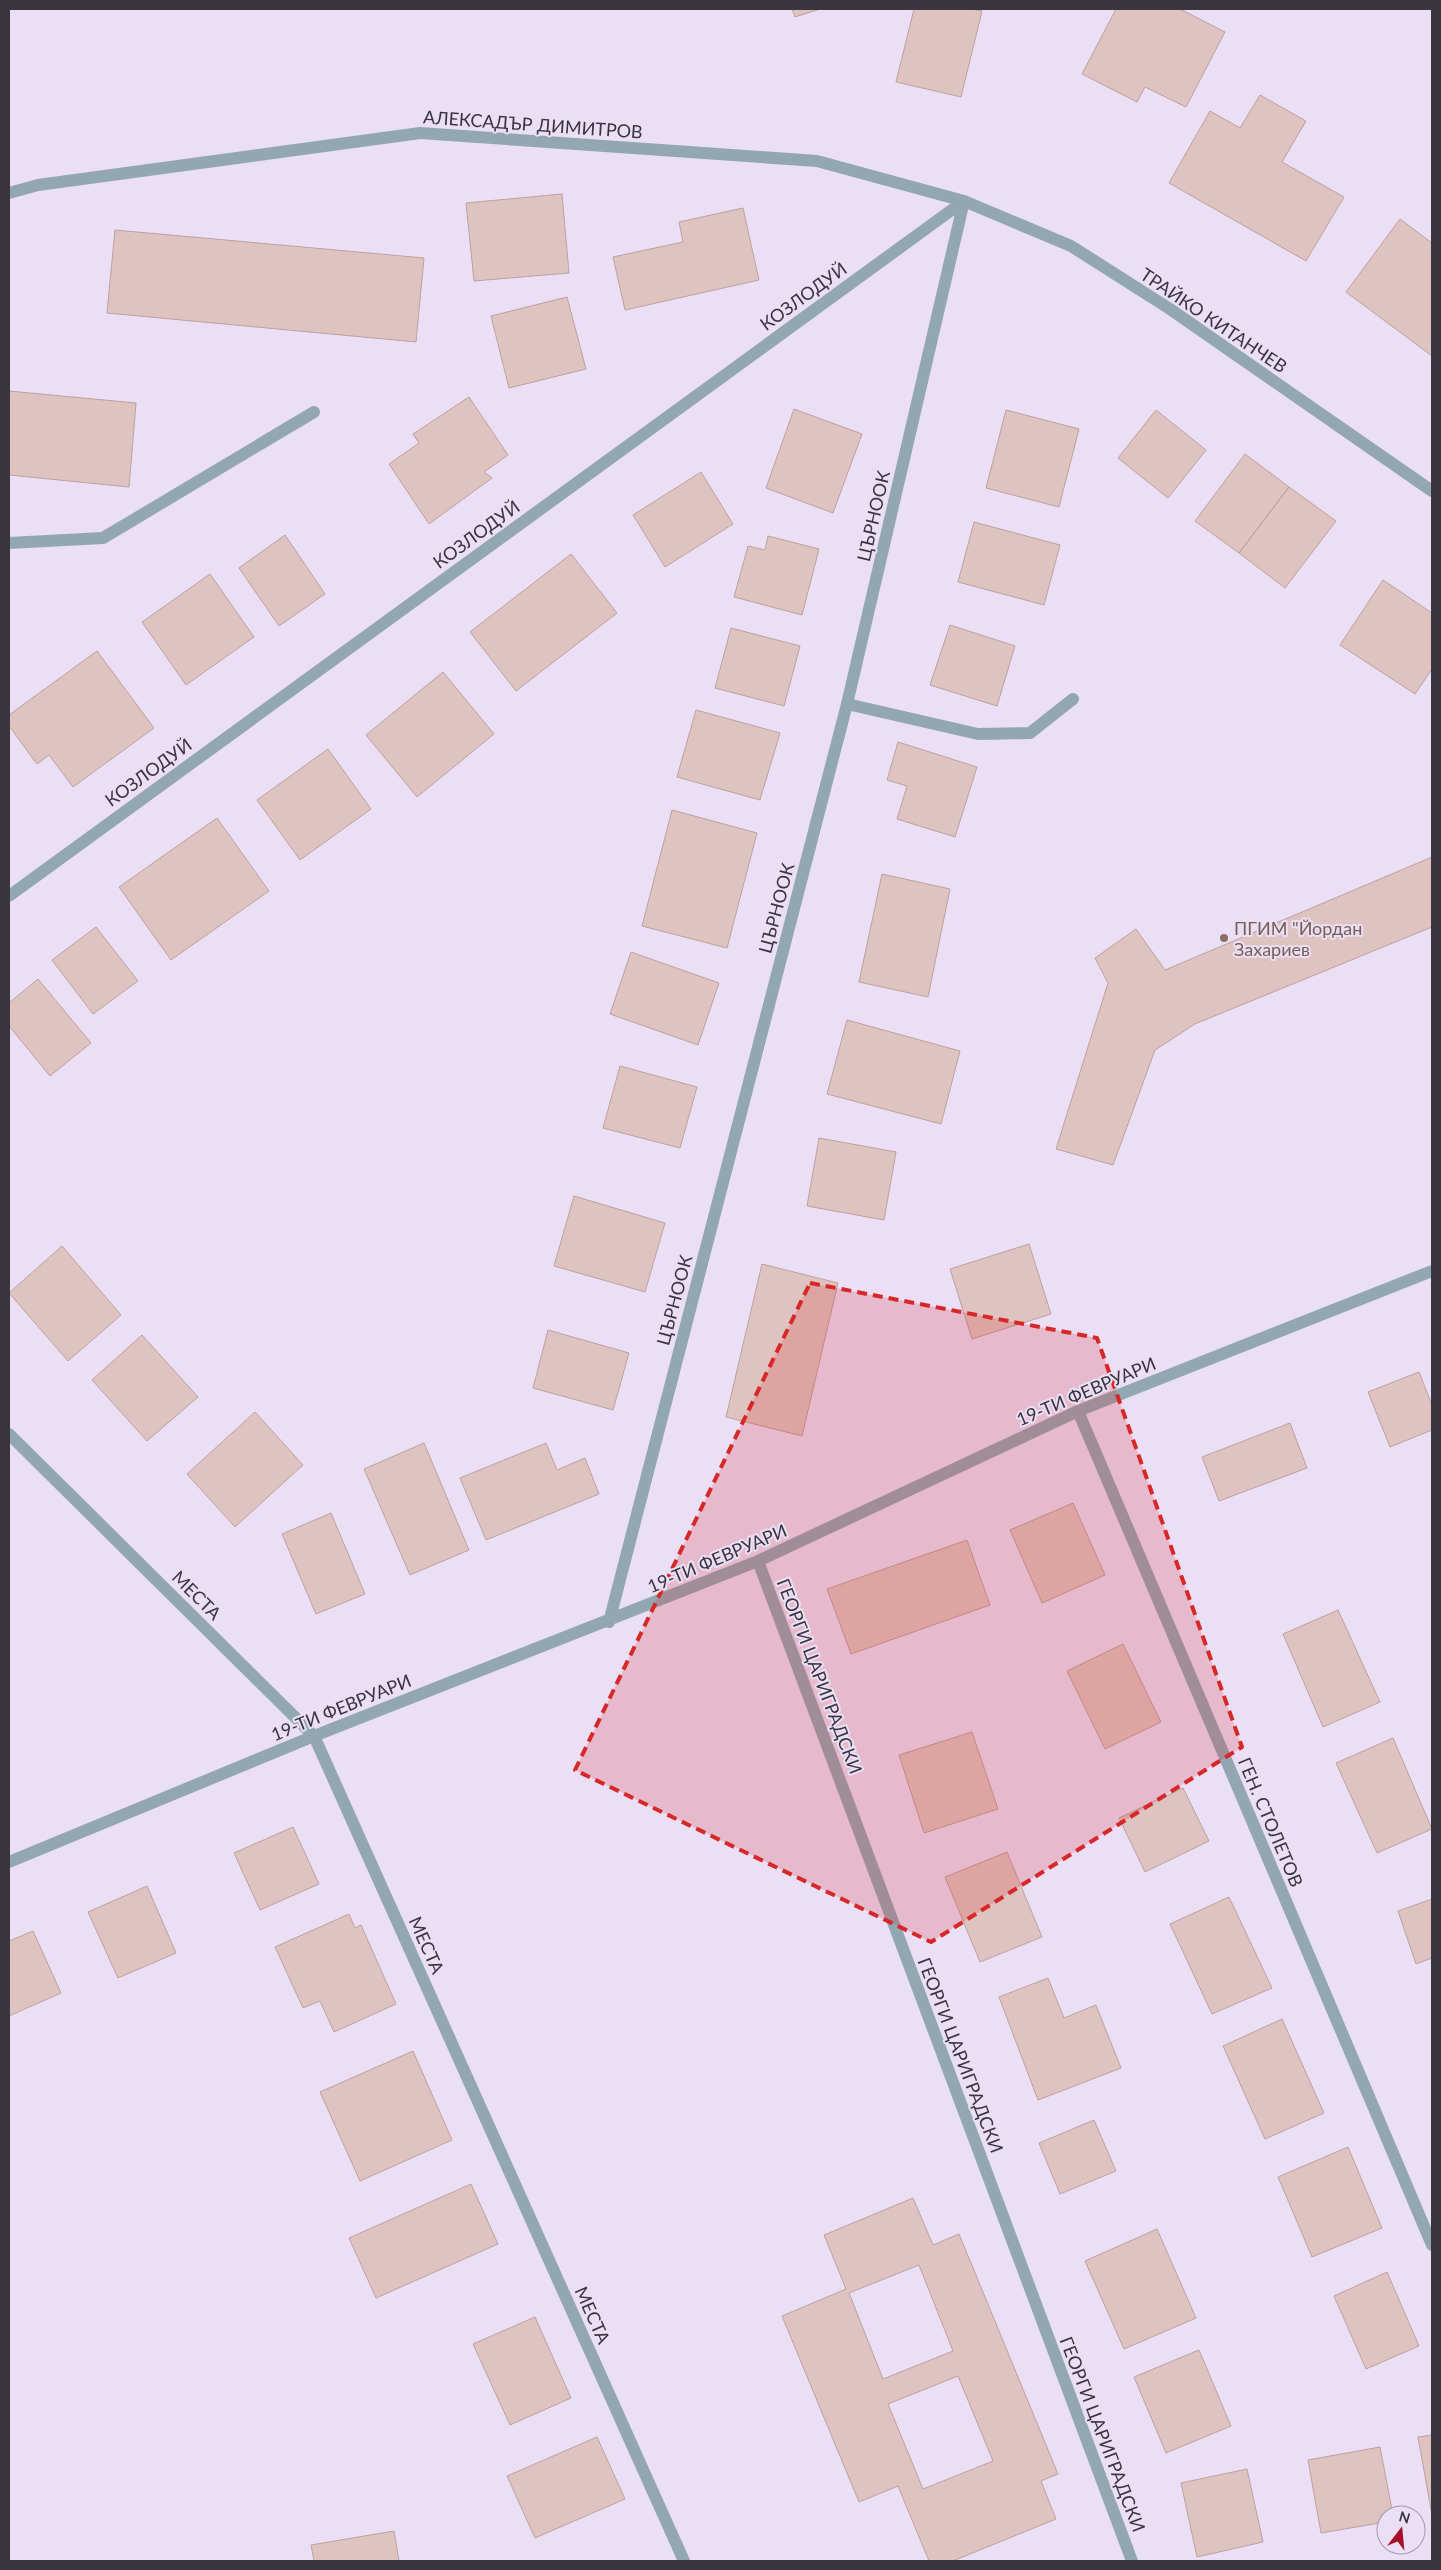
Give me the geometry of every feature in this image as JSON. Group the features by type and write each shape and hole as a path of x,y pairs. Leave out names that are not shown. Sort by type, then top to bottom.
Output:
{"street":[{"name":"АЛЕКСАДЪР ДИМИТРОВ","path":"9,193 38,185 420,133 817,161 964,201"},
{"name":"ТРАЙКО КИТАНЧЕВ","path":"964,201 1071,246 1170,309 1432,491"},
{"name":"ЦЪРНООК","path":"609,1622 847,704 964,201"},
{"name":"КОЗЛОДУЙ","path":"9,896 964,201"},
{"path":"9,542 104,538 314,412"},
{"path":"847,704 978,734 1030,733 1073,699"},
{"name":"19-ТИ ФЕВРУАРИ","path":"9,1862 314,1736 609,1622 758,1561 1078,1412 1432,1271"},
{"name":"ГЕН. СТОЛЕТОВ","path":"1078,1412 1432,2245"},
{"name":"МЕСТА","path":"9,1434 314,1736 684,2561"},
{"name":"ГЕОРГИ ЦАРИГРАДСКИ","path":"758,1561 1132,2561"}],"highlighted area":[{"path":"810,1283 1097,1338 1242,1747 931,1942 575,1770"}],"building":[{"path":"792,9 820,9 795,17"},
{"path":"914,9 972,9 982,11 961,97 896,82"},
{"path":"1116,9 1180,9 1225,32 1186,107 1145,87 1137,102 1082,74"},
{"path":"1260,95 1306,121 1282,162 1344,197 1306,261 1169,183 1210,111 1240,128"},
{"path":"562,194 569,273 474,281 466,203"},
{"path":"743,208 759,280 625,310 613,257 683,242 679,222"},
{"path":"1400,219 1432,243 1432,356 1346,292"},
{"path":"115,230 424,258 416,342 107,313"},
{"path":"567,297 586,369 509,388 491,316"},
{"path":"9,391 136,403 129,487 9,475"},
{"path":"469,397 508,455 484,472 492,478 429,524 389,464 419,443 413,434"},
{"path":"794,409 862,434 833,513 766,488"},
{"path":"1006,410 1079,429 1059,507 986,488"},
{"path":"1156,410 1206,450 1168,498 1118,458"},
{"path":"1245,454 1289,487 1239,553 1195,521"},
{"path":"701,472 733,524 665,567 633,515"},
{"path":"1289,487 1336,521 1285,588 1239,553"},
{"path":"974,522 1060,545 1044,605 958,582"},
{"path":"285,535 325,594 279,626 239,568"},
{"path":"768,536 819,549 802,615 734,597 748,546 765,550"},
{"path":"571,554 617,613 516,691 470,632"},
{"path":"210,574 254,637 186,685 142,622"},
{"path":"1383,580 1432,613 1432,669 1415,694 1340,645"},
{"path":"950,625 1015,646 997,706 930,685"},
{"path":"731,628 800,646 784,706 715,688"},
{"path":"97,651 154,728 73,787 49,755 37,764 9,726 9,715"},
{"path":"443,672 494,734 417,797 366,735"},
{"path":"696,710 780,733 760,800 677,777"},
{"path":"898,742 977,767 955,837 897,819 907,786 887,780"},
{"path":"328,749 371,809 300,860 257,800"},
{"path":"672,810 757,833 727,948 642,926"},
{"path":"217,818 269,891 171,960 119,887"},
{"path":"1432,857 1432,927 1195,1024 1155,1050 1113,1165 1056,1149 1108,983 1095,958 1136,929 1165,970"},
{"path":"882,874 950,889 928,997 859,982"},
{"path":"96,927 138,981 93,1014 52,960"},
{"path":"631,952 719,983 698,1045 610,1014"},
{"path":"38,979 91,1043 50,1076 9,1026 9,1003"},
{"path":"847,1020 960,1051 941,1124 827,1094"},
{"path":"620,1066 697,1087 680,1148 603,1128"},
{"path":"819,1138 896,1152 884,1220 807,1206"},
{"path":"574,1196 665,1223 645,1292 554,1266"},
{"path":"1029,1244 1051,1314 972,1339 950,1269"},
{"path":"62,1246 121,1315 68,1361 9,1293"},
{"path":"762,1264 838,1283 802,1436 726,1417"},
{"path":"548,1330 629,1353 613,1410 533,1388"},
{"path":"142,1335 198,1397 147,1441 92,1380"},
{"path":"1419,1372 1432,1405 1432,1430 1390,1447 1368,1392"},
{"path":"255,1412 303,1465 235,1527 187,1474"},
{"path":"1290,1423 1307,1468 1219,1501 1202,1457"},
{"path":"424,1443 469,1550 410,1575 364,1469"},
{"path":"546,1443 557,1470 585,1458 599,1494 486,1540 460,1478"},
{"path":"1073,1503 1105,1575 1042,1603 1010,1530"},
{"path":"331,1513 365,1594 316,1614 282,1534"},
{"path":"967,1540 990,1605 851,1654 827,1589"},
{"path":"1338,1610 1380,1702 1323,1727 1283,1634"},
{"path":"1123,1644 1161,1722 1105,1749 1067,1671"},
{"path":"972,1732 998,1809 924,1833 899,1755"},
{"path":"1393,1738 1432,1829 1377,1853 1336,1763"},
{"path":"1183,1788 1209,1841 1145,1872 1119,1818"},
{"path":"293,1827 319,1884 260,1910 234,1853"},
{"path":"1007,1852 1042,1937 980,1962 945,1877"},
{"path":"147,1886 176,1953 118,1978 88,1912"},
{"path":"1229,1897 1272,1988 1212,2014 1170,1924"},
{"path":"1432,1899 1432,1958 1416,1964 1398,1911"},
{"path":"349,1914 355,1928 361,1925 396,2004 334,2032 320,2001 303,2008 275,1947"},
{"path":"33,1931 61,1993 9,2016 9,1941"},
{"path":"1048,1978 1064,2018 1096,2005 1121,2068 1038,2100 999,1997"},
{"path":"1282,2019 1324,2113 1265,2139 1223,2046"},
{"path":"413,2051 452,2140 360,2181 320,2092"},
{"path":"1094,2120 1116,2171 1060,2194 1039,2143"},
{"path":"1348,2147 1382,2228 1312,2257 1278,2177"},
{"path":"471,2184 498,2244 376,2298 349,2238"},
{"path":"913,2198 933,2245 959,2234 1058,2474 1041,2481 1056,2519 953,2561 929,2561 898,2486 859,2502 782,2316 846,2289 824,2235","holes":["919,2265 953,2351 883,2379 849,2293","958,2376 993,2461 923,2489 888,2404"]},
{"path":"1157,2229 1196,2318 1124,2349 1085,2261"},
{"path":"1387,2272 1419,2346 1366,2369 1334,2296"},
{"path":"535,2317 571,2398 510,2425 473,2344"},
{"path":"1199,2350 1231,2426 1166,2453 1134,2377"},
{"path":"1432,2435 1432,2515 1418,2437"},
{"path":"597,2437 625,2499 535,2538 507,2476"},
{"path":"1380,2447 1391,2505 1376,2505 1376,2524 1321,2533 1308,2460"},
{"path":"1247,2469 1263,2542 1197,2557 1181,2483"},
{"path":"394,2531 399,2561 314,2561 311,2545"}],"place":[{"name":"ПГИМ \"Йордан Захариев","path":"1224,938"}]}
